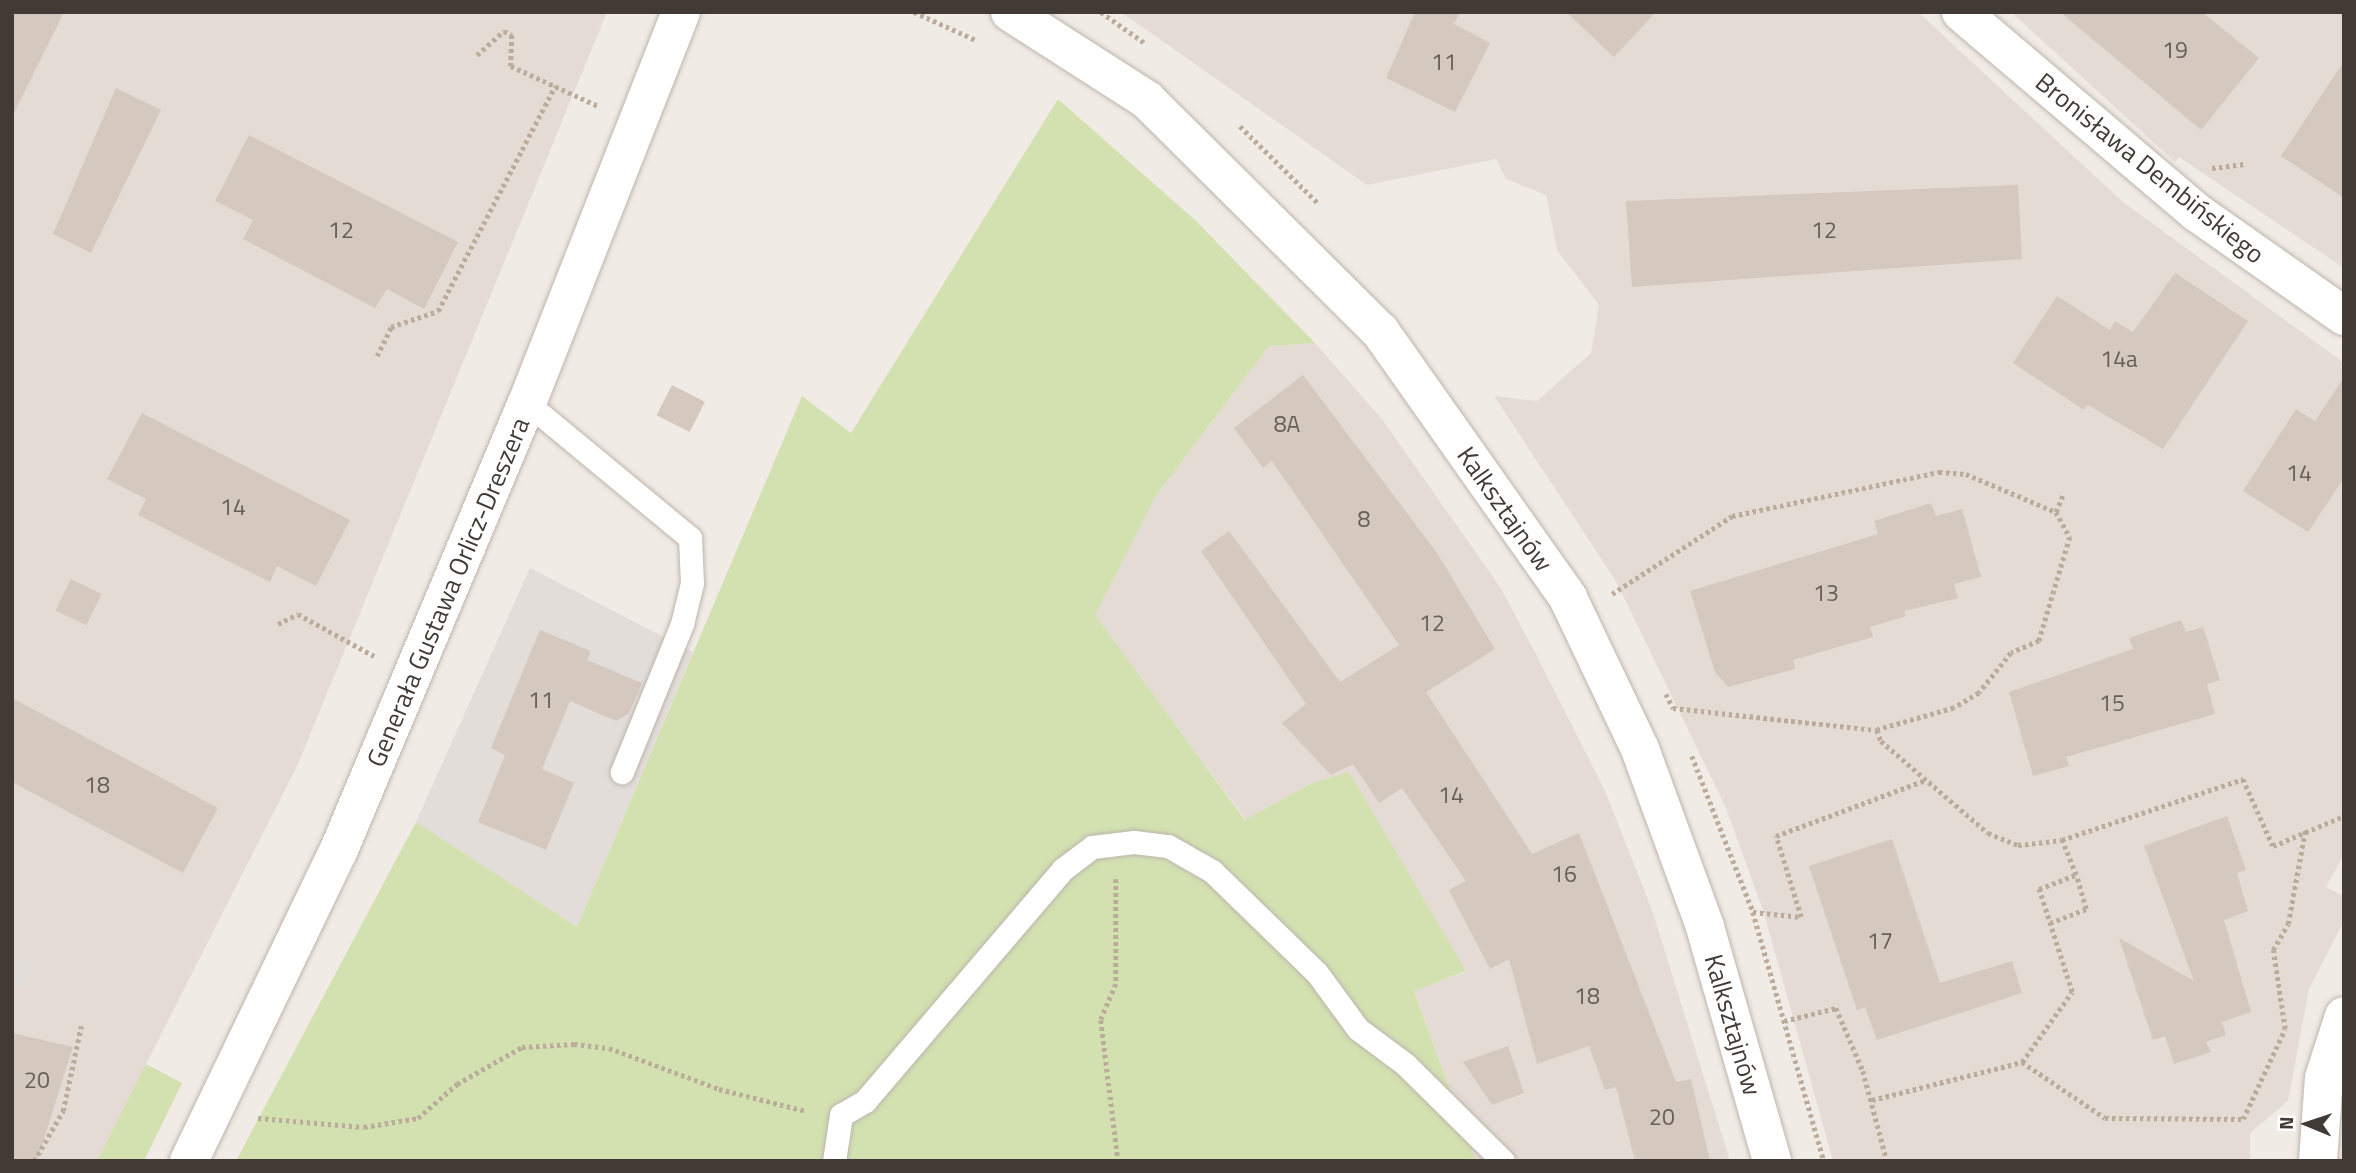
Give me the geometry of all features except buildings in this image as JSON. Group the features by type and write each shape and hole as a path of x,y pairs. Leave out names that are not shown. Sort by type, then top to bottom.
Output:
{"street":[{"name":"Generała Gustawa Orlicz-Dreszera","path":"189,1161 338,852 527,403 681,12"},
{"name":"Kalksztajnów","path":"1010,12 1147,100 1380,331 1580,623 1640,749 1705,927 1772,1161"},
{"name":"Bronisława Dembińskiego","path":"1961,12 2196,212 2344,316"},
{"path":"2318,1161 2324,1079 2344,1016"}],"lane":[{"path":"527,403 690,538 692,583 682,624 622,772"},
{"path":"834,1161 841,1115 865,1101 1063,869 1092,847 1168,846 1212,871 1261,917 1317,973 1358,1029 1405,1065 1503,1161"}],"path":[{"path":"914,12 988,46"},
{"path":"477,55 504,32 512,35 511,66 599,106"},
{"path":"377,356 391,327 438,311 555,86"},
{"path":"2217,167 2247,164"},
{"path":"1580,623 1611,595 1732,516 1939,472 1966,474 2056,512 2070,537 2039,641 2011,653 1979,693 1954,708 1877,730 1673,708"},
{"path":"2056,512 2063,495"},
{"path":"1611,595 1617,607"},
{"path":"278,624 298,614 387,664"},
{"path":"1661,685 1679,721"},
{"path":"1877,730 1926,779 2004,842 2062,840 2243,779 2273,846 2344,816"},
{"path":"1689,747 1753,912 1824,1161"},
{"path":"1753,912 1801,917 1776,836 1926,779"},
{"path":"2022,1062 2105,1118 2243,1119 2286,1029 2273,950 2288,924 2305,831"},
{"path":"2050,923 2086,909 2062,840"},
{"path":"1116,847 1116,984 1101,1020 1118,1161"},
{"path":"1872,1100 2022,1062 2073,992 2039,889 2076,875"},
{"path":"1784,1021 1836,1008 1872,1100 1886,1161"},
{"path":"34,1161 63,1111 81,1026"},
{"path":"219,1102 265,1121 365,1127 418,1118 457,1084 522,1047 574,1044 609,1048 719,1089 841,1115"}],"shaded area":[{"path":"12,12 607,12 298,764 97,1161 12,1161"},
{"path":"1121,12 1918,12 2123,202 2344,363 2344,854 2326,887 2344,896 2344,921 2309,989 2288,1101 2250,1133 2250,1161 1833,1161 1764,913 1726,808 1616,581 1494,396 1537,401 1591,353 1599,305 1557,250 1546,195 1506,179 1496,159 1367,185"},
{"path":"2011,12 2344,12 2344,268 2179,157 2175,162"},
{"path":"1315,343 1382,419 1500,587 1538,658 1606,793 1653,913 1730,1161 1476,1161 1414,990 1466,972 1310,784 1246,820 1094,615 1155,497 1269,346"},
{"path":"530,568 693,652 577,927 416,822"},
{"path":"12,954 34,966 23,988 12,984"}],"green space":[{"path":"1058,99 1196,221 1315,343 1269,346 1155,497 1095,615 1245,820 1310,784 1349,772 1466,971 1414,991 1476,1161 236,1161 416,822 577,927 802,396 851,433"},
{"path":"146,1064 182,1083 144,1161 97,1161"}]}
